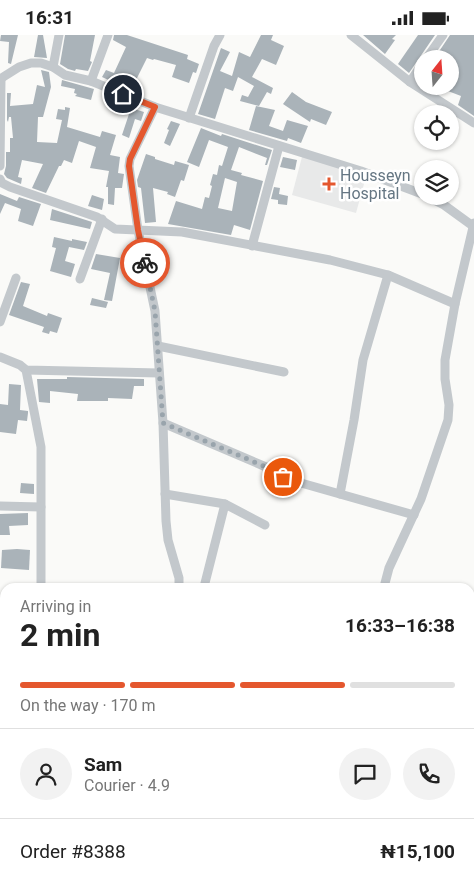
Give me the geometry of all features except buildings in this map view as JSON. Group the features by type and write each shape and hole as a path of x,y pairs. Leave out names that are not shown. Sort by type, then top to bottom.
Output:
{"street":[{"path":"53,67 59,35"},
{"path":"91,81 108,35"},
{"path":"189,118 214,46 220,35"},
{"path":"351,35 410,82 474,123"},
{"path":"432,50 443,35"},
{"path":"0,166 1,79 19,67 31,63 41,63 53,67 65,75 91,81 155,107 360,171 414,192"},
{"path":"410,82 414,76"},
{"path":"155,107 130,159 129,166 138,230 155,311 163,423 168,540 179,583"},
{"path":"252,246 279,146"},
{"path":"1,183 102,219 115,229 182,232 330,260 388,275 455,304"},
{"path":"387,583 389,568 421,499 448,420 449,405 445,379 445,360 473,224 444,205"},
{"path":"80,279 102,219"},
{"path":"340,494 354,425 363,360 388,275"},
{"path":"0,322 16,278"},
{"path":"158,346 284,372"},
{"path":"0,357 20,365 26,370 159,373"},
{"path":"26,370 41,447 41,583"},
{"path":"163,423 266,467 287,479 414,515"},
{"path":"165,494 225,504 264,525"},
{"path":"205,583 225,504"},
{"path":"0,507 41,507"}],"shaded area":[{"name":"Housseyn Hospital","path":"303,153 367,173 356,213 292,195"}],"way so far":[{"path":"145,263 155,311 163,423 272,469 283,477"}],"place":[{"name":"Housseyn Hospital","path":"329,184"}],"route":[{"path":"123,94 155,107 130,159 129,166 138,230 145,263"}]}
